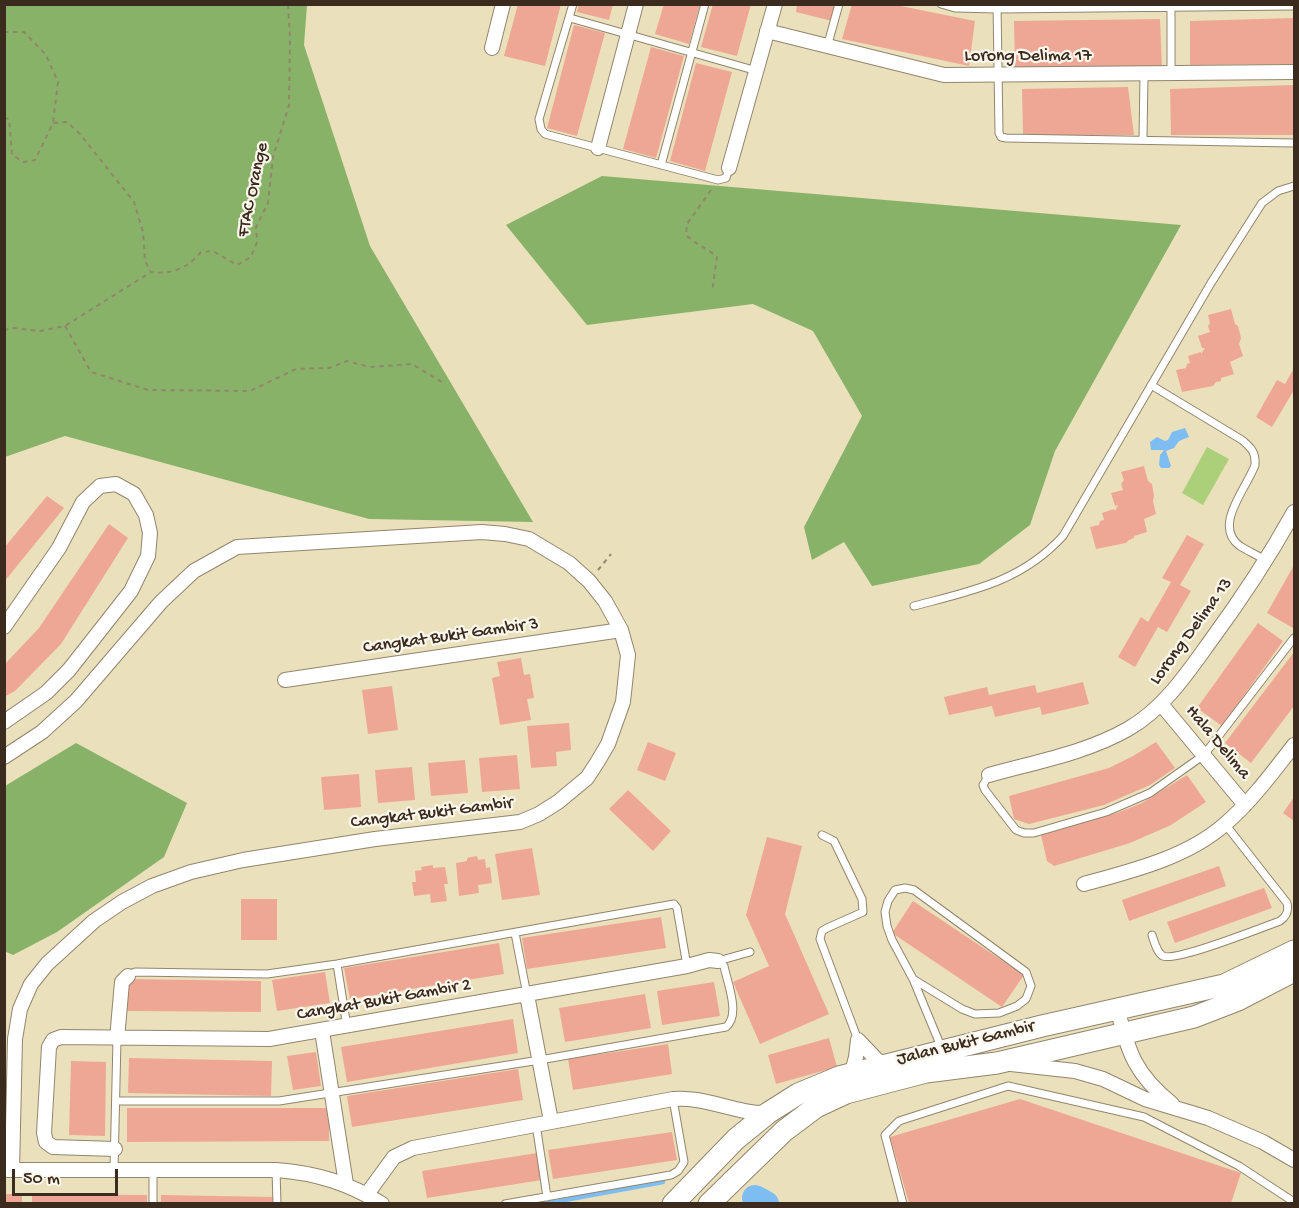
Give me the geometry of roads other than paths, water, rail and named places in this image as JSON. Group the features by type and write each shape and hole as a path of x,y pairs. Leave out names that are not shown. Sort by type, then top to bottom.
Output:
{"main road":[{"name":"Jalan Bukit Gambir","path":"673,1203 736,1139 768,1113 798,1094 852,1072 1117,1008 1224,985 1294,951"},
{"name":"Jalan Bukit Gambir","path":"709,1203 784,1131 816,1107 846,1093 926,1072 997,1063 1194,1017 1238,1000 1294,971"}],"street":[{"path":"492,48 503,4"},
{"path":"598,148 636,4"},
{"path":"729,168 775,4"},
{"name":"Lorong Delima 17","path":"767,31 944,75 1294,72"},
{"path":"4,627 58,548 83,502 100,486 116,484 134,494 146,515 150,533 148,556 131,591 69,670 46,693 4,722"},
{"name":"Lorong Delima 13","path":"989,775 1104,740 1142,720 1161,704 1178,685 1234,609 1265,560 1290,531 1294,512"},
{"name":"Cangkat Bukit Gambir","path":"4,757 42,732 76,701 162,602 194,571 237,546 482,532 529,539 569,563 589,580 605,601 621,630 628,655 623,702 608,744 587,778 558,802 539,814 511,823 375,839 243,860 191,872 152,886 122,902 94,921 67,945 47,964 31,984 20,1009 15,1039 8,1170 276,1170 301,1172 346,1184 382,1203"},
{"name":"Cangkat Bukit Gambir 3","path":"285,680 621,630"},
{"name":"Hala Delima","path":"1161,704 1245,805"},
{"path":"1084,884 1125,873 1180,852 1225,825 1245,805 1294,745"},
{"name":"Cangkat Bukit Gambir 2","path":"115,1149 53,1147 46,1142 44,1133 49,1047 53,1041 61,1037 269,1039 687,966 709,960 718,961"},
{"path":"117,1039 123,982 128,976"},
{"path":"527,994 551,1121"},
{"path":"1117,1008 1130,1056 1138,1070 1152,1088 1181,1112"},
{"path":"322,1031 346,1184"},
{"path":"858,1040 877,1060 885,1064"},
{"path":"852,1072 858,1040"},
{"path":"997,1063 1075,1071 1103,1079 1145,1099 1181,1112 1208,1118 1252,1137 1294,1160"},
{"path":"367,1194 394,1157 413,1148 672,1099 698,1099 757,1113 768,1113"},
{"path":"725,1106 735,1113 738,1119 739,1132 736,1139"}],"lane":[{"path":"573,4 539,119 541,129 545,134 718,180 726,178 729,168"},
{"path":"662,165 705,4"},
{"path":"827,47 839,4"},
{"path":"941,4 955,8 1294,6"},
{"path":"1171,6 1172,74"},
{"path":"997,7 999,133 1001,137 1294,143"},
{"path":"570,18 757,71"},
{"path":"1143,140 1144,74"},
{"path":"914,606 1006,579 1022,571 1048,552 1063,536 1262,202 1278,191 1294,186"},
{"path":"1151,385 1242,440 1256,456 1255,465 1230,515 1229,526 1231,535 1238,545 1265,560"},
{"path":"989,775 983,784 985,790 1016,830 1024,833 1106,812 1150,793 1204,755 1294,638"},
{"path":"1152,935 1159,953 1170,957 1208,947 1280,921 1285,917 1287,903 1225,825"},
{"path":"822,835 834,842 864,906 863,912 826,928 820,939 858,1040"},
{"path":"914,979 962,1009 975,1014 999,1013 1017,1006 1026,999 1031,986 1026,972 914,890 905,888 895,890 888,901 885,912 887,926 892,940 914,979 943,1050"},
{"path":"128,976 135,972 267,974 337,964 674,904 678,908 687,966"},
{"path":"515,933 527,994"},
{"path":"718,961 750,952"},
{"path":"116,1101 279,1101 540,1060 726,1027 732,1018 732,1008 724,966 718,961"},
{"path":"337,964 347,1027"},
{"path":"114,1169 117,1039"},
{"path":"903,1203 885,1136 899,1121 1008,1086 1144,1117 1239,1166 1294,1200"},
{"path":"505,1203 671,1175 678,1171 684,1162 672,1099"},
{"path":"536,1124 548,1197"},
{"path":"153,1170 153,1203"},
{"path":"276,1170 277,1203"}],"water":[{"path":"1185,428 1189,437 1166,451 1171,466 1161,468 1160,455 1164,450 1151,450 1150,442 1157,437 1168,440 1172,432"}],"waterway":[{"path":"543,1204 663,1182"},
{"path":"755,1198 766,1204"}]}
